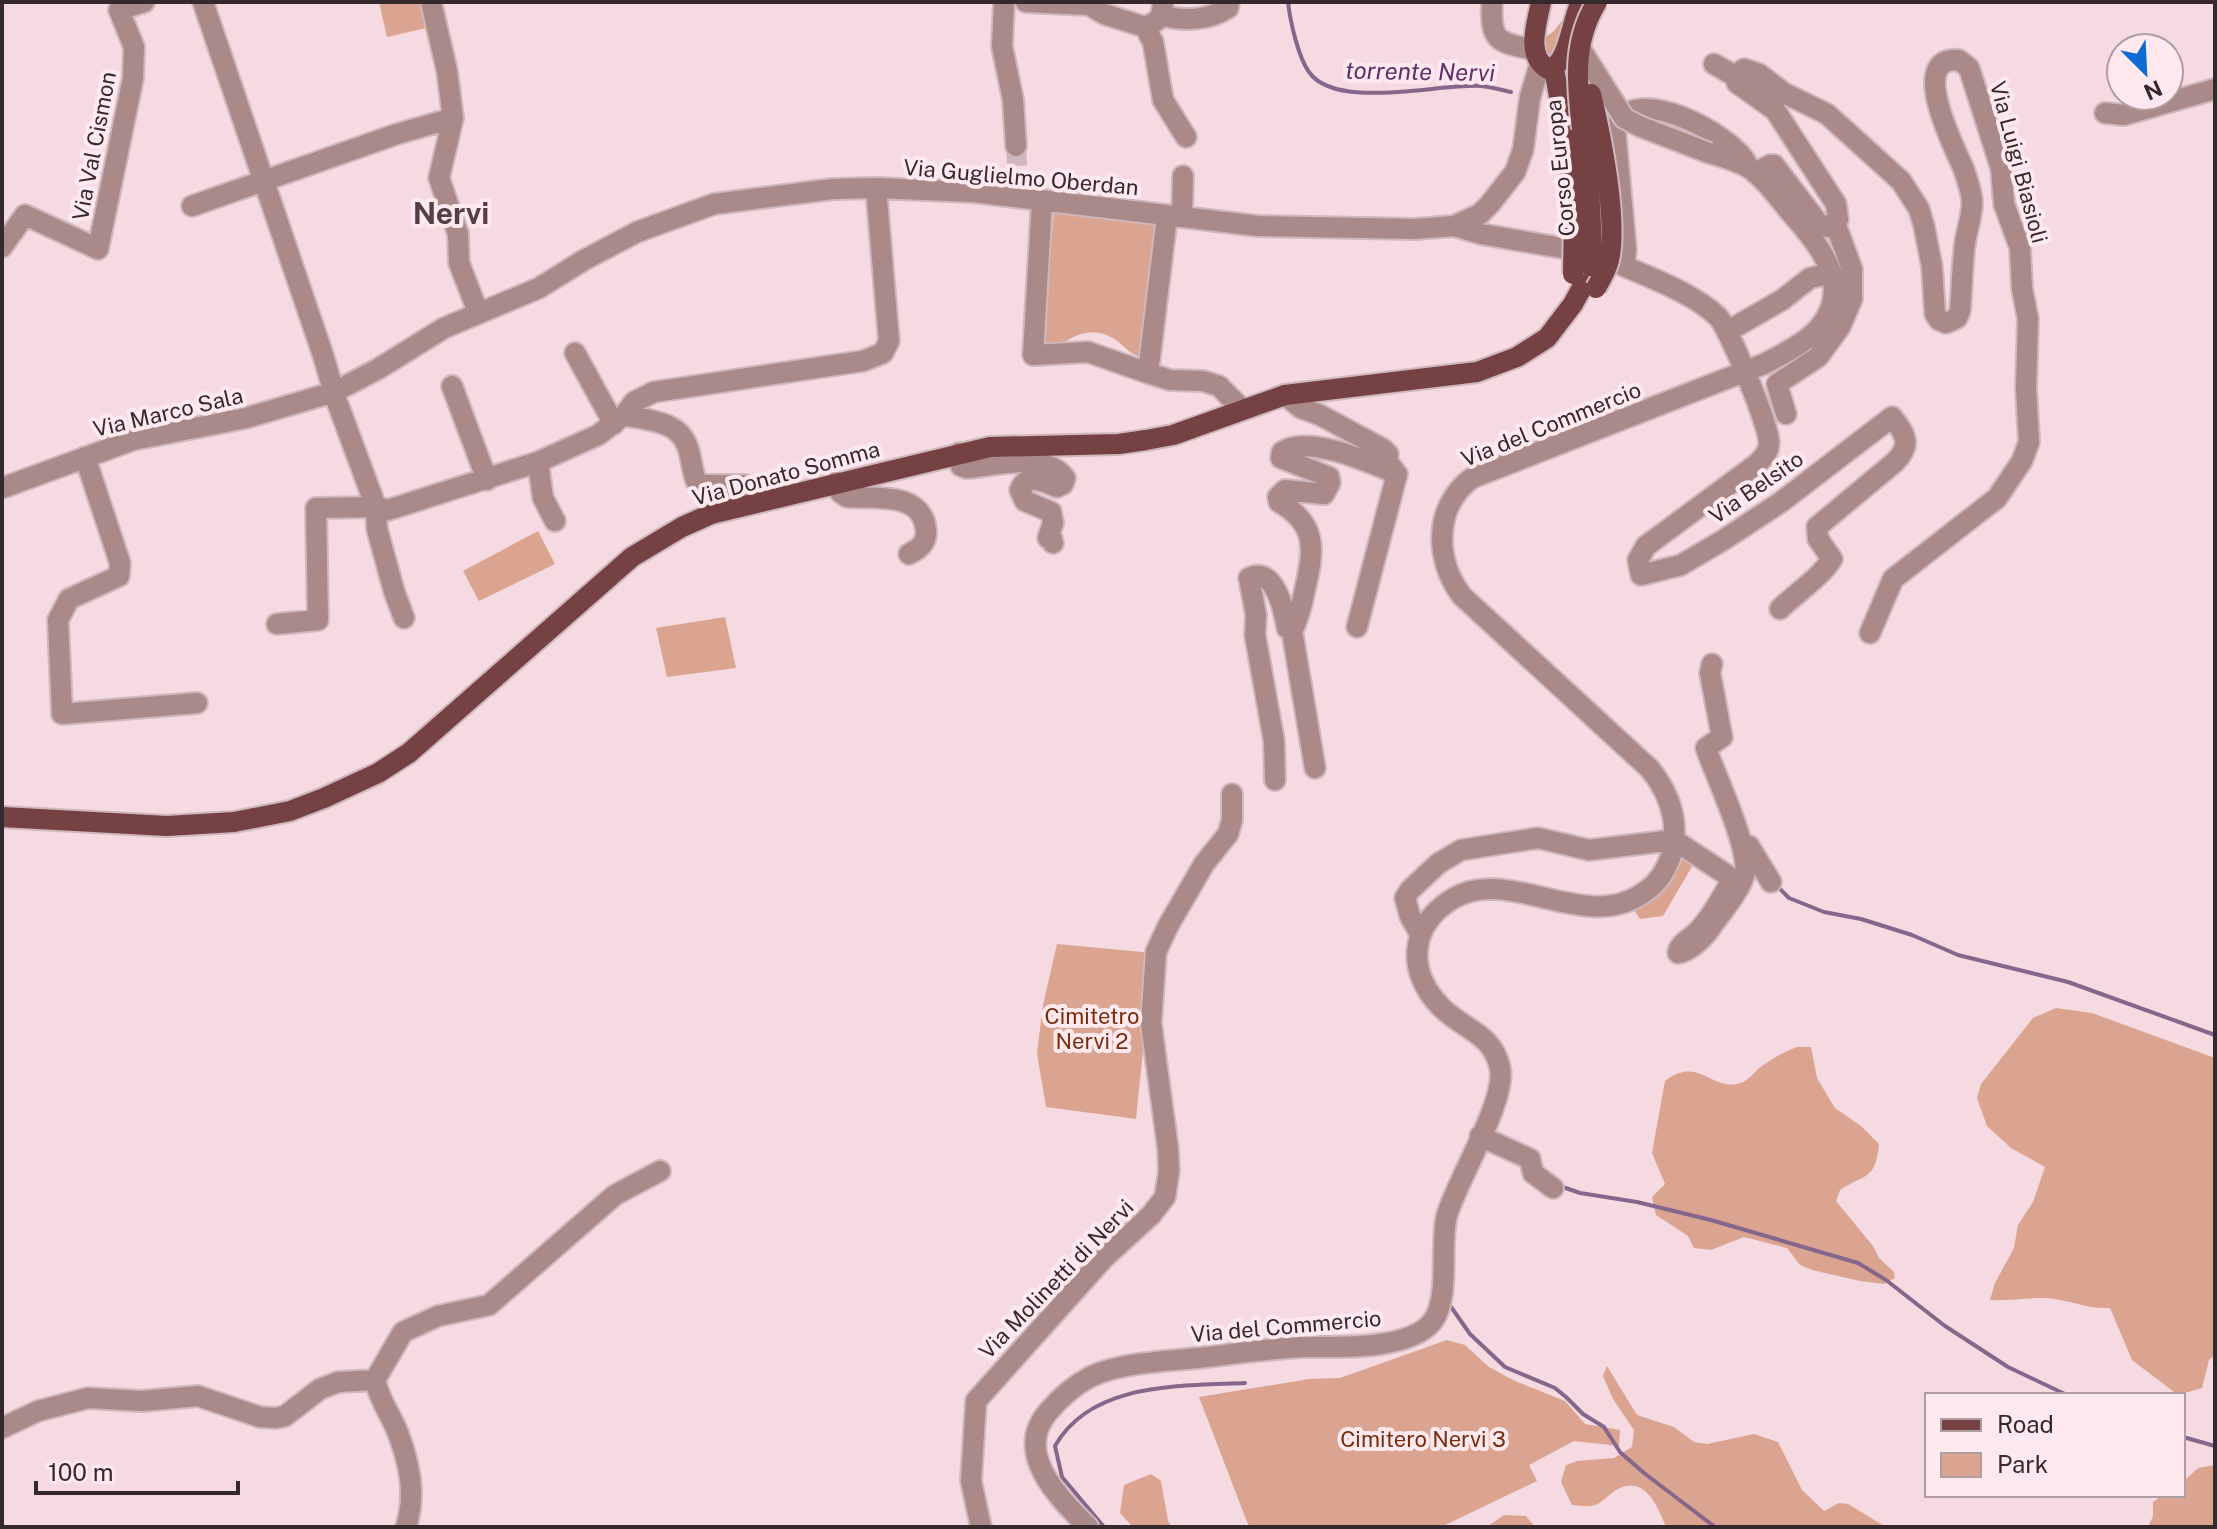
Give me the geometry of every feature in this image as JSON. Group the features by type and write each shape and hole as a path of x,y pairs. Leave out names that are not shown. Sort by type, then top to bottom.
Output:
{"main road":[{"name":"Via Guglielmo Oberdan","path":"1541,2 1546,69"},
{"path":"1581,2 1571,25 1564,57 1546,69 1567,139 1581,270"},
{"name":"Corso Europa","path":"1559,325 1579,293 1592,218 1576,86 1582,35 1597,2"},
{"path":"1571,25 1583,53"},
{"name":"Via Donato Somma","path":"2,817 140,825 206,825 269,816 324,798 378,773 409,753 612,574 652,543 711,514 1002,445 1119,444 1173,435 1241,408 1285,395 1477,372 1526,353 1580,309 1596,288 1609,262 1611,241 1600,132 1583,53"}],"street":[{"name":"Via Val Cismon","path":"2,247 25,215 98,249 133,78 134,47 119,10 144,2"},
{"path":"203,2 372,498 381,546 404,618"},
{"path":"431,2 447,71 453,118 439,178 458,234 459,263 478,312"},
{"path":"1004,2 1002,46 1013,100 1016,146"},
{"path":"1026,2 1089,3 1104,14 1172,18 1213,17 1228,8 1229,2"},
{"path":"1492,2 1494,35 1498,40 1546,69"},
{"path":"1157,15 1153,42 1163,100 1186,137"},
{"path":"1583,53 1624,118 1752,170 1774,165 1819,224 1827,227 1835,223"},
{"name":"Via Luigi Biasioli","path":"1735,76 1744,69 1752,71 1784,93 1827,114 1901,181 1919,209 1932,267 1934,309 1943,322 1954,321 1960,311 1965,243 1972,202 1966,173 1936,103 1937,77 1944,63 1954,59 1969,68 2001,168 2004,204 2020,248 2022,288 2028,319 2026,388 2029,442 2022,461 1997,498 1893,579 1870,633"},
{"name":"Via Luigi Biasioli","path":"1714,64 1735,76 1739,85 1768,104 1779,116 1836,204 1839,214 1835,223 1852,269 1852,299 1840,327 1818,357 1777,384 1786,414"},
{"name":"Via Guglielmo Oberdan","path":"335,395 444,328 539,288 637,232 714,204 833,189 1018,190 1042,201 1258,226 1415,229 1454,226 1480,214 1509,183 1520,161 1527,118 1546,69"},
{"path":"2105,113 2124,115 2215,89"},
{"path":"1728,331 1782,300 1810,278 1832,273 1817,241 1742,155 1724,141 1676,116 1644,107 1626,112 1617,123 1615,137 1626,249 1624,266 1672,288 1717,316 1728,331 1744,373"},
{"path":"192,206 374,142 453,118"},
{"path":"1148,373 1183,176"},
{"path":"277,624 318,620 316,508 372,498 388,510 487,480 538,462 598,435 634,402 654,392 863,361 883,353 889,341 876,188"},
{"path":"1042,201 1033,355 1088,352 1170,380 1203,381 1219,386 1241,408"},
{"path":"1454,226 1481,234 1568,249"},
{"name":"Via del Commercio","path":"1088,1527 1057,1496 1037,1458 1034,1434 1041,1420 1057,1402 1091,1377 1138,1364 1259,1350 1345,1347 1410,1338 1432,1322 1440,1305 1446,1218 1486,1139 1501,1091 1497,1056 1479,1032 1449,1014 1432,996 1418,962 1422,927 1435,912 1471,891 1498,891 1611,908 1624,905 1651,888 1669,862 1675,824 1672,807 1660,781 1457,589 1445,562 1442,526 1448,504 1472,478 1764,364 1814,333 1831,306 1834,288 1832,273"},
{"path":"575,353 619,419 671,425 679,431 688,447 698,485 744,485 782,496"},
{"name":"Via Belsito","path":"1744,373 1763,414 1770,441 1767,453 1757,464 1646,546 1638,560 1641,575 1681,565 1725,539 1781,502 1892,417 1906,441 1905,452 1895,462 1817,527 1818,539 1832,559 1823,572 1812,578 1780,609"},
{"path":"452,386 487,480"},
{"name":"Via Marco Sala","path":"2,488 133,440 246,418 335,395"},
{"path":"1285,395 1301,408 1383,449 1397,474"},
{"path":"1315,768 1292,631 1298,620 1312,561 1312,539 1303,521 1279,502 1278,497 1285,490 1324,494 1330,483 1329,477 1281,458 1282,452 1288,448 1308,446 1397,474"},
{"path":"959,453 961,466 967,468 1037,463 1060,471 1065,478 1063,484 1057,487 1029,479 1020,490 1025,501 1051,512 1053,523 1048,538 1053,543"},
{"path":"85,457 120,563 119,576 69,599 58,620 62,714 197,703"},
{"path":"538,462 543,498 555,521"},
{"path":"1357,627 1397,474"},
{"path":"836,482 840,492 847,497 906,500 918,508 926,529 926,540 919,549 909,554"},
{"path":"1275,780 1274,741 1255,635 1256,615 1249,578 1256,575 1265,577 1282,599 1287,628 1292,631"},
{"path":"1674,840 1726,873 1731,881 1700,929 1677,949 1681,954 1708,932 1741,884 1747,868 1739,834 1706,748 1722,737 1710,673 1712,664"},
{"name":"Via Molinetti di Nervi","path":"981,1527 971,1481 976,1401 1103,1259 1151,1215 1165,1197 1168,1149 1151,1023 1156,952 1204,864 1228,834 1232,820 1232,794"},
{"path":"1739,834 1746,840 1771,882"},
{"name":"Via del Commercio","path":"1420,934 1405,898 1439,863 1461,850 1538,838 1589,850 1674,840"},
{"path":"1486,1139 1530,1159 1533,1173 1553,1188"},
{"path":"376,1382 403,1332 438,1316 489,1305 615,1195 660,1171"},
{"path":"2,1428 38,1411 88,1398 142,1401 198,1396 260,1417 276,1418 285,1416 320,1389 338,1382 376,1382"},
{"path":"376,1382 398,1432 410,1477 413,1505 406,1527"}],"green space":[{"path":"379,2 420,2 426,28 387,37"},
{"path":"1567,14 1553,57 1546,55 1543,39"},
{"path":"1054,212 1159,223 1144,357 1137,356 1112,338 1094,332 1076,336 1050,352 1041,350"},
{"path":"538,531 555,564 479,601 463,571"},
{"path":"725,617 736,668 667,677 656,628"},
{"path":"1684,852 1697,858 1663,916 1640,919 1634,910 1656,898"},
{"name":"Cimitetro Nervi 2","path":"1057,944 1153,953 1136,1119 1046,1107 1037,1053 1043,1005"},
{"path":"2056,1008 2092,1013 2215,1058 2215,1355 2209,1360 2202,1388 2175,1393 2132,1360 2110,1308 2047,1298 1990,1300 1995,1283 2014,1248 2018,1225 2033,1202 2045,1167 2011,1148 1987,1126 1977,1098 1981,1084 2033,1018"},
{"path":"1797,1047 1811,1047 1817,1078 1835,1108 1861,1126 1879,1144 1872,1170 1840,1190 1836,1201 1873,1246 1879,1258 1894,1272 1895,1278 1884,1284 1812,1270 1800,1265 1787,1248 1744,1237 1711,1250 1694,1248 1688,1236 1656,1215 1652,1197 1665,1184 1652,1153 1665,1081 1688,1072 1732,1085 1743,1082 1767,1062"},
{"name":"Cimitero Nervi 3","path":"1447,1340 1465,1345 1489,1367 1513,1380 1565,1401 1585,1424 1620,1430 1619,1446 1574,1441 1529,1465 1537,1481 1441,1527 1249,1527 1199,1397 1309,1379 1340,1378"},
{"path":"1607,1366 1637,1415 1674,1427 1694,1442 1707,1444 1754,1434 1778,1442 1802,1490 1824,1511 1839,1503 1848,1504 1886,1527 1666,1527 1649,1495 1636,1486 1618,1489 1595,1505 1572,1505 1561,1482 1566,1465 1614,1458 1632,1447 1634,1430 1613,1399 1603,1376"},
{"path":"2215,1465 2215,1527 2148,1527 2153,1516 2153,1502 2160,1497 2185,1497 2185,1480 2198,1468"},
{"path":"1151,1474 1161,1481 1168,1521 1172,1527 1133,1527 1120,1513 1124,1485"},
{"path":"1504,1515 1526,1516 1535,1527 1487,1527"}],"waterway":[{"name":"torrente Nervi","path":"1288,2 1301,57 1309,72 1322,84 1364,93 1463,86 1511,92"},
{"path":"1777,886 1789,898 1824,912 1861,919 1912,935 1958,955 2068,982 2215,1035"},
{"path":"1560,1186 1580,1193 1637,1202 1711,1220 1858,1263 2008,1367 2063,1393"},
{"path":"1449,1304 1470,1334 1505,1367 1555,1388 1583,1414 1604,1427 1620,1452 1644,1473 1715,1527"},
{"name":"torrente Nervi","path":"1104,1527 1062,1477 1055,1446 1071,1425 1091,1410 1139,1392 1166,1387 1245,1383"},
{"path":"2185,1438 2215,1446"}],"tunnel":[{"path":"1016,146 1018,181"}],"district":[{"name":"Nervi","path":"451,213"}]}
